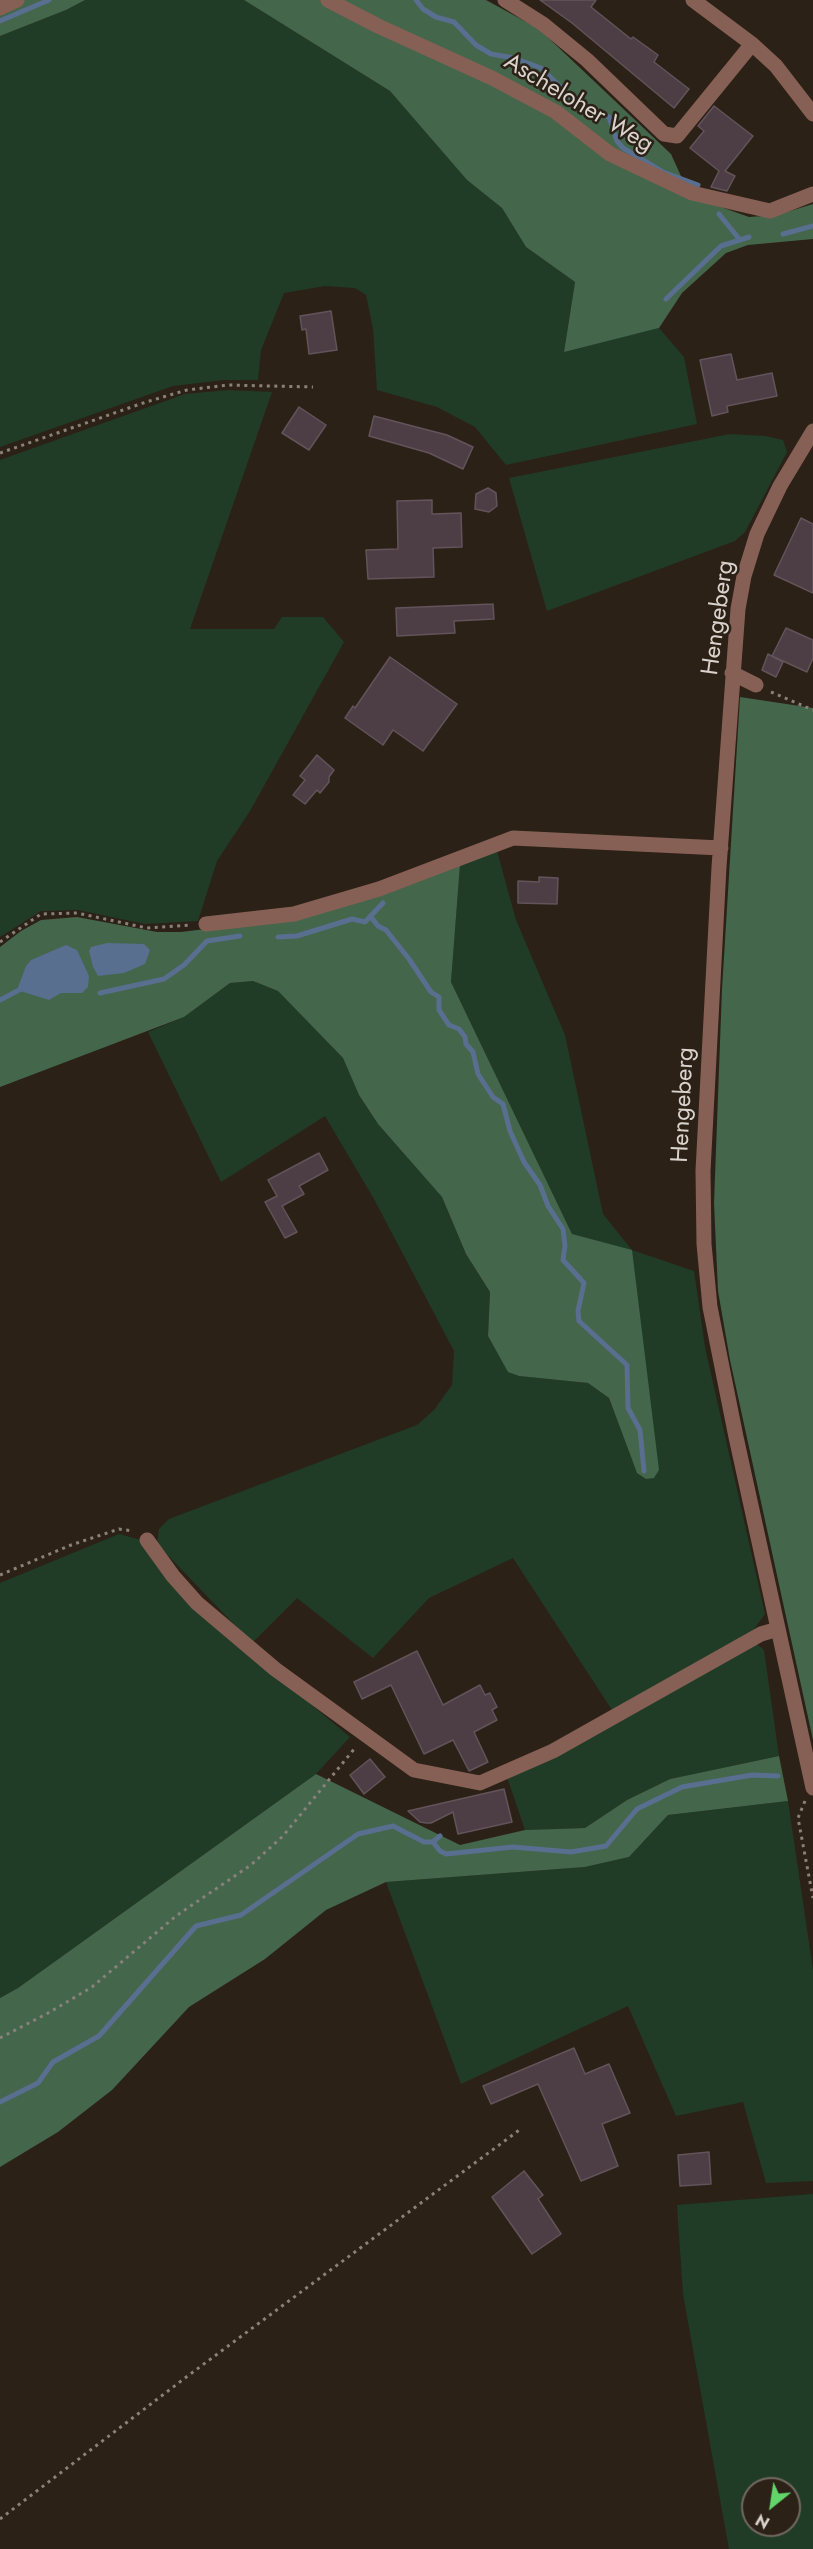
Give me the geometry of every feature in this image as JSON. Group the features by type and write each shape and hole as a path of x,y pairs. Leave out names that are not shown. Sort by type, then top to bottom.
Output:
{"street":[{"path":"0,9 17,0"},
{"name":"Ascheloher Weg","path":"328,0 556,111 610,154 692,193 770,211 813,194"},
{"name":"Ascheloher Weg","path":"505,0 543,24 587,60 664,134 677,136 752,44"},
{"path":"693,0 752,44 776,66 813,114"},
{"name":"Hengeberg","path":"811,1792 712,1318 704,1244 704,1171 732,673 744,576 757,534 780,486 813,431"},
{"path":"732,673 756,686"},
{"path":"206,924 294,914 390,885 513,838 721,848"},
{"path":"147,1539 173,1576 197,1603 275,1669 414,1770 480,1783 553,1751 760,1634 778,1629"}],"path":[{"path":"0,453 186,390 228,385 313,387"},
{"path":"756,686 813,710"},
{"path":"0,942 41,914 77,914 147,928 206,924"},
{"path":"0,1575 71,1545 119,1529 133,1531 147,1539"},
{"path":"0,2038 92,1987 176,1916 251,1865 283,1836 366,1735"},
{"path":"811,1792 798,1818 813,1898"},
{"path":"0,2518 522,2128"}],"green space":[{"path":"4,0 85,0 0,36 0,2"},
{"path":"85,0 244,0 390,91 467,180 502,208 526,247 575,282 564,351 659,328 684,357 697,424 506,465 475,427 437,407 377,390 373,329 366,295 355,288 325,286 284,293 261,350 258,380 224,380 173,386 0,447 0,36"},
{"path":"244,0 486,0 539,29 671,154 690,196 749,217 777,215 813,204 813,239 748,245 726,253 682,293 659,328 564,352 575,282 526,247 502,208 467,180 390,91"},
{"path":"228,390 272,392 190,629 274,629 282,617 323,617 344,642 250,811 217,861 198,921 145,924 78,910 41,911 0,937 0,460 185,394"},
{"path":"730,434 765,436 783,440 787,452 745,532 735,541 547,611 509,478"},
{"path":"740,697 813,708 813,1740 730,1360 718,1291 714,1203 722,989"},
{"path":"497,851 516,920 565,1035 603,1214 632,1250 694,1271 705,1347 765,1614 752,1632 612,1710 513,1558 429,1598 373,1658 297,1598 252,1643 157,1544 159,1529 169,1519 417,1425 434,1410 452,1385 454,1351 374,1199 325,1116 221,1182 148,1032 184,1017 230,983 253,981 278,991 343,1058 359,1095 378,1124 442,1197 466,1254 490,1292 488,1336 508,1371 519,1376 588,1383 609,1398 637,1473 572,1234 451,982 460,865"},
{"path":"460,865 451,982 572,1234 632,1250 659,1470 654,1478 646,1479 637,1473 609,1398 588,1383 519,1376 508,1372 488,1336 490,1292 466,1254 442,1197 378,1124 359,1095 343,1058 278,991 253,981 230,983 184,1017 0,1087 0,947 21,931 41,920 77,917 157,932 181,932 295,918"},
{"path":"119,1534 141,1540 195,1607 350,1737 316,1774 18,1988 0,1998 0,1583"},
{"path":"757,1644 764,1650 779,1756 670,1779 627,1800 585,1828 525,1830 507,1777"},
{"path":"779,1756 788,1801 668,1815 629,1857 585,1867 386,1882 326,1910 265,1959 189,2007 112,2090 58,2132 0,2167 0,1998 18,1988 316,1774 460,1845 525,1830 585,1828 627,1800 670,1779"},
{"path":"788,1801 813,1970 813,2181 766,2183 743,2102 676,2116 628,2006 461,2084 386,1882 585,1867 629,1857 668,1815"},
{"path":"813,2194 813,2549 729,2549 683,2294 677,2205"}],"water":[{"path":"107,943 144,944 150,950 145,964 124,973 98,976 89,951 91,947"},
{"path":"66,945 77,950 89,976 88,987 82,993 61,993 49,1000 17,990 26,966 31,960"}],"building":[{"path":"540,0 596,0 591,7 631,39 633,37 658,55 654,62 689,89 674,108 572,23"},
{"path":"714,106 753,136 725,171 735,176 727,191 711,187 719,171 690,148 704,131 698,126"},
{"path":"331,311 337,350 309,354 306,329 302,330 300,316"},
{"path":"731,354 737,380 772,373 777,396 727,406 728,412 712,416 700,360"},
{"path":"299,407 326,425 309,450 282,433"},
{"path":"374,416 447,435 473,447 463,469 429,453 369,436"},
{"path":"488,488 496,493 497,506 489,512 475,509 476,494"},
{"path":"432,500 432,514 461,513 462,547 433,548 434,577 368,579 366,550 398,549 397,501"},
{"path":"801,518 813,524 813,593 774,575"},
{"path":"493,604 494,619 454,621 455,633 397,636 396,608"},
{"path":"786,628 813,640 813,658 807,672 772,656"},
{"path":"768,654 783,662 776,677 762,670"},
{"path":"390,657 457,704 423,751 393,730 383,745 345,718 353,706 355,708"},
{"path":"317,755 334,770 329,777 329,782 320,793 317,790 305,804 293,795 305,780 300,776"},
{"path":"539,877 558,878 557,904 518,903 518,881 539,882"},
{"path":"319,1153 328,1170 299,1186 304,1194 282,1206 297,1232 285,1238 265,1202 277,1196 268,1180"},
{"path":"417,1651 443,1705 480,1685 485,1695 490,1693 497,1707 492,1710 497,1720 474,1732 488,1762 469,1771 453,1740 424,1754 391,1685 362,1699 354,1682"},
{"path":"370,1759 385,1777 364,1794 350,1775"},
{"path":"504,1789 512,1822 458,1834 453,1812 431,1823 426,1823 420,1822 408,1811"},
{"path":"574,2048 585,2074 609,2064 630,2113 602,2124 618,2166 581,2181 538,2084 491,2104 483,2086"},
{"path":"709,2152 711,2184 680,2186 678,2155"},
{"path":"524,2171 543,2195 538,2199 561,2234 532,2254 492,2197"}],"waterway":[{"path":"0,21 49,0"},
{"path":"416,0 423,9 436,17 454,22 476,45 491,54 514,58 541,68 575,101 609,117 617,141 623,148 663,172 698,185"},
{"path":"719,214 740,240"},
{"path":"783,234 813,226"},
{"path":"666,299 721,246 749,237"},
{"path":"278,937 297,936 352,919 365,922 383,903"},
{"path":"371,917 378,926 386,930 431,992 439,997 439,1010 449,1025 459,1029 465,1037 466,1044 473,1052 478,1074 493,1097 503,1104 510,1131 524,1162 540,1185 548,1206 563,1229 565,1246 563,1260 584,1283 578,1311 579,1321 627,1365 628,1408 640,1430 644,1471"},
{"path":"100,993 164,979 184,965 207,941 240,936"},
{"path":"0,1000 23,988"},
{"path":"433,1842 440,1851 446,1854 513,1847 571,1852 606,1846 637,1809 682,1787 752,1775 778,1776"},
{"path":"0,2102 38,2083 53,2062 99,2036 196,1926 241,1915 358,1834 393,1826 424,1842 433,1842 440,1836"}]}
